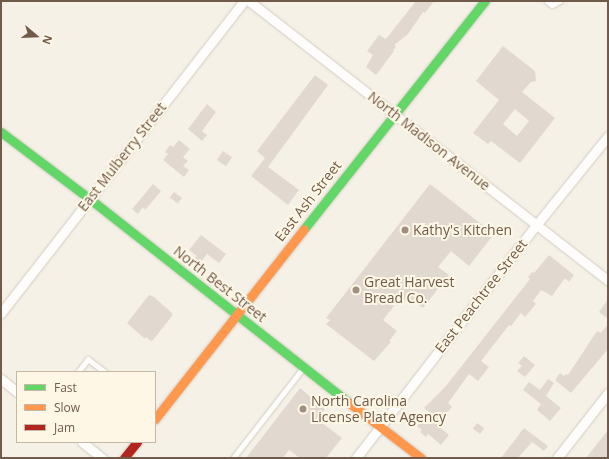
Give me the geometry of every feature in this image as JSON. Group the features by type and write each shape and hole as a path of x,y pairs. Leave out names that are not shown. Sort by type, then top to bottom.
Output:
{"main road":[{"name":"East Ash Street","path":"157,413 237,316 394,114 485,1"},
{"name":"North Best Street","path":"1,132 90,199 237,316 421,458"},
{"path":"124,458 136,443"}],"street":[{"name":"East Mulberry Street","path":"1,314 244,1"},
{"name":"North Madison Avenue","path":"250,1 608,280"},
{"name":"East Peachtree Street","path":"356,458 537,224 608,136"},
{"path":"1,379 16,391"},
{"path":"557,458 608,393"},
{"path":"83,443 102,458"}],"lane":[{"path":"547,1 552,5 560,1"},
{"path":"79,371 88,359 104,371"},
{"path":"233,458 304,367"}],"building":[{"path":"416,1 434,1 425,13 423,12 408,34 394,45 396,46 394,51 376,75 366,67 373,55 367,51 379,35 386,39"},
{"path":"503,46 535,71 536,81 531,82 522,92 555,118 520,163 491,141 488,144 473,133 499,100 476,81","holes":["515,109 529,121 517,136 503,124"]},
{"path":"315,75 328,85 268,167 299,190 288,205 251,176 265,158 257,151"},
{"path":"207,104 216,112 202,131 207,135 202,141 188,129"},
{"path":"179,140 190,149 183,157 188,161 183,166 189,170 184,177 163,160 168,154 165,152 170,145 173,147"},
{"path":"223,151 232,157 226,166 217,160"},
{"path":"153,184 161,191 145,210 143,207 138,214 132,209"},
{"path":"430,184 494,234 469,266 451,251 438,267 449,275 423,308 410,299 407,302 401,297 383,320 397,331 389,341 391,342 374,361 326,324 330,320 326,318"},
{"path":"174,192 182,198 178,204 170,198"},
{"path":"201,235 226,254 219,263 207,254 200,263 194,258 197,256 189,250"},
{"path":"549,255 574,275 569,282 565,278 552,296 541,290 533,301 536,304 525,317 521,313 511,326 509,325 481,361 489,367 478,381 469,374 448,403 452,407 437,425 449,435 441,445 428,434 426,437 420,432 422,430 417,426 429,412 424,408 446,386 530,279 528,277 532,272 534,273"},
{"path":"149,295 154,297 172,313 172,316 151,341 146,337 145,339 127,323"},
{"path":"608,299 608,319 599,312"},
{"path":"608,324 608,349 571,393 555,380 560,373 564,376 566,374 568,375 595,334 598,331 601,333"},
{"path":"524,356 535,365 525,377 517,371 522,366 518,363"},
{"path":"548,379 554,383 546,396 561,408 550,421 537,410 541,404 523,390 529,382 540,390"},
{"path":"300,388 325,409 317,419 342,438 326,458 300,458 289,450 283,458 246,458"},
{"path":"477,423 484,428 480,434 473,429"},
{"path":"524,428 548,446 544,451 532,442 518,458 501,458"},
{"path":"608,430 608,458 586,458"}],"traffic: fast":[{"path":"304,229 485,1"},
{"path":"1,132 90,199 348,402"}],"traffic: slow":[{"path":"156,418 304,229"},
{"path":"348,402 421,458"}],"traffic: jam":[{"path":"124,458 136,443"}],"place":[{"name":"Kathy's Kitchen","path":"405,230"},
{"name":"Great Harvest Bread Co.","path":"356,290"},
{"name":"North Carolina License Plate Agency","path":"303,409"}]}
